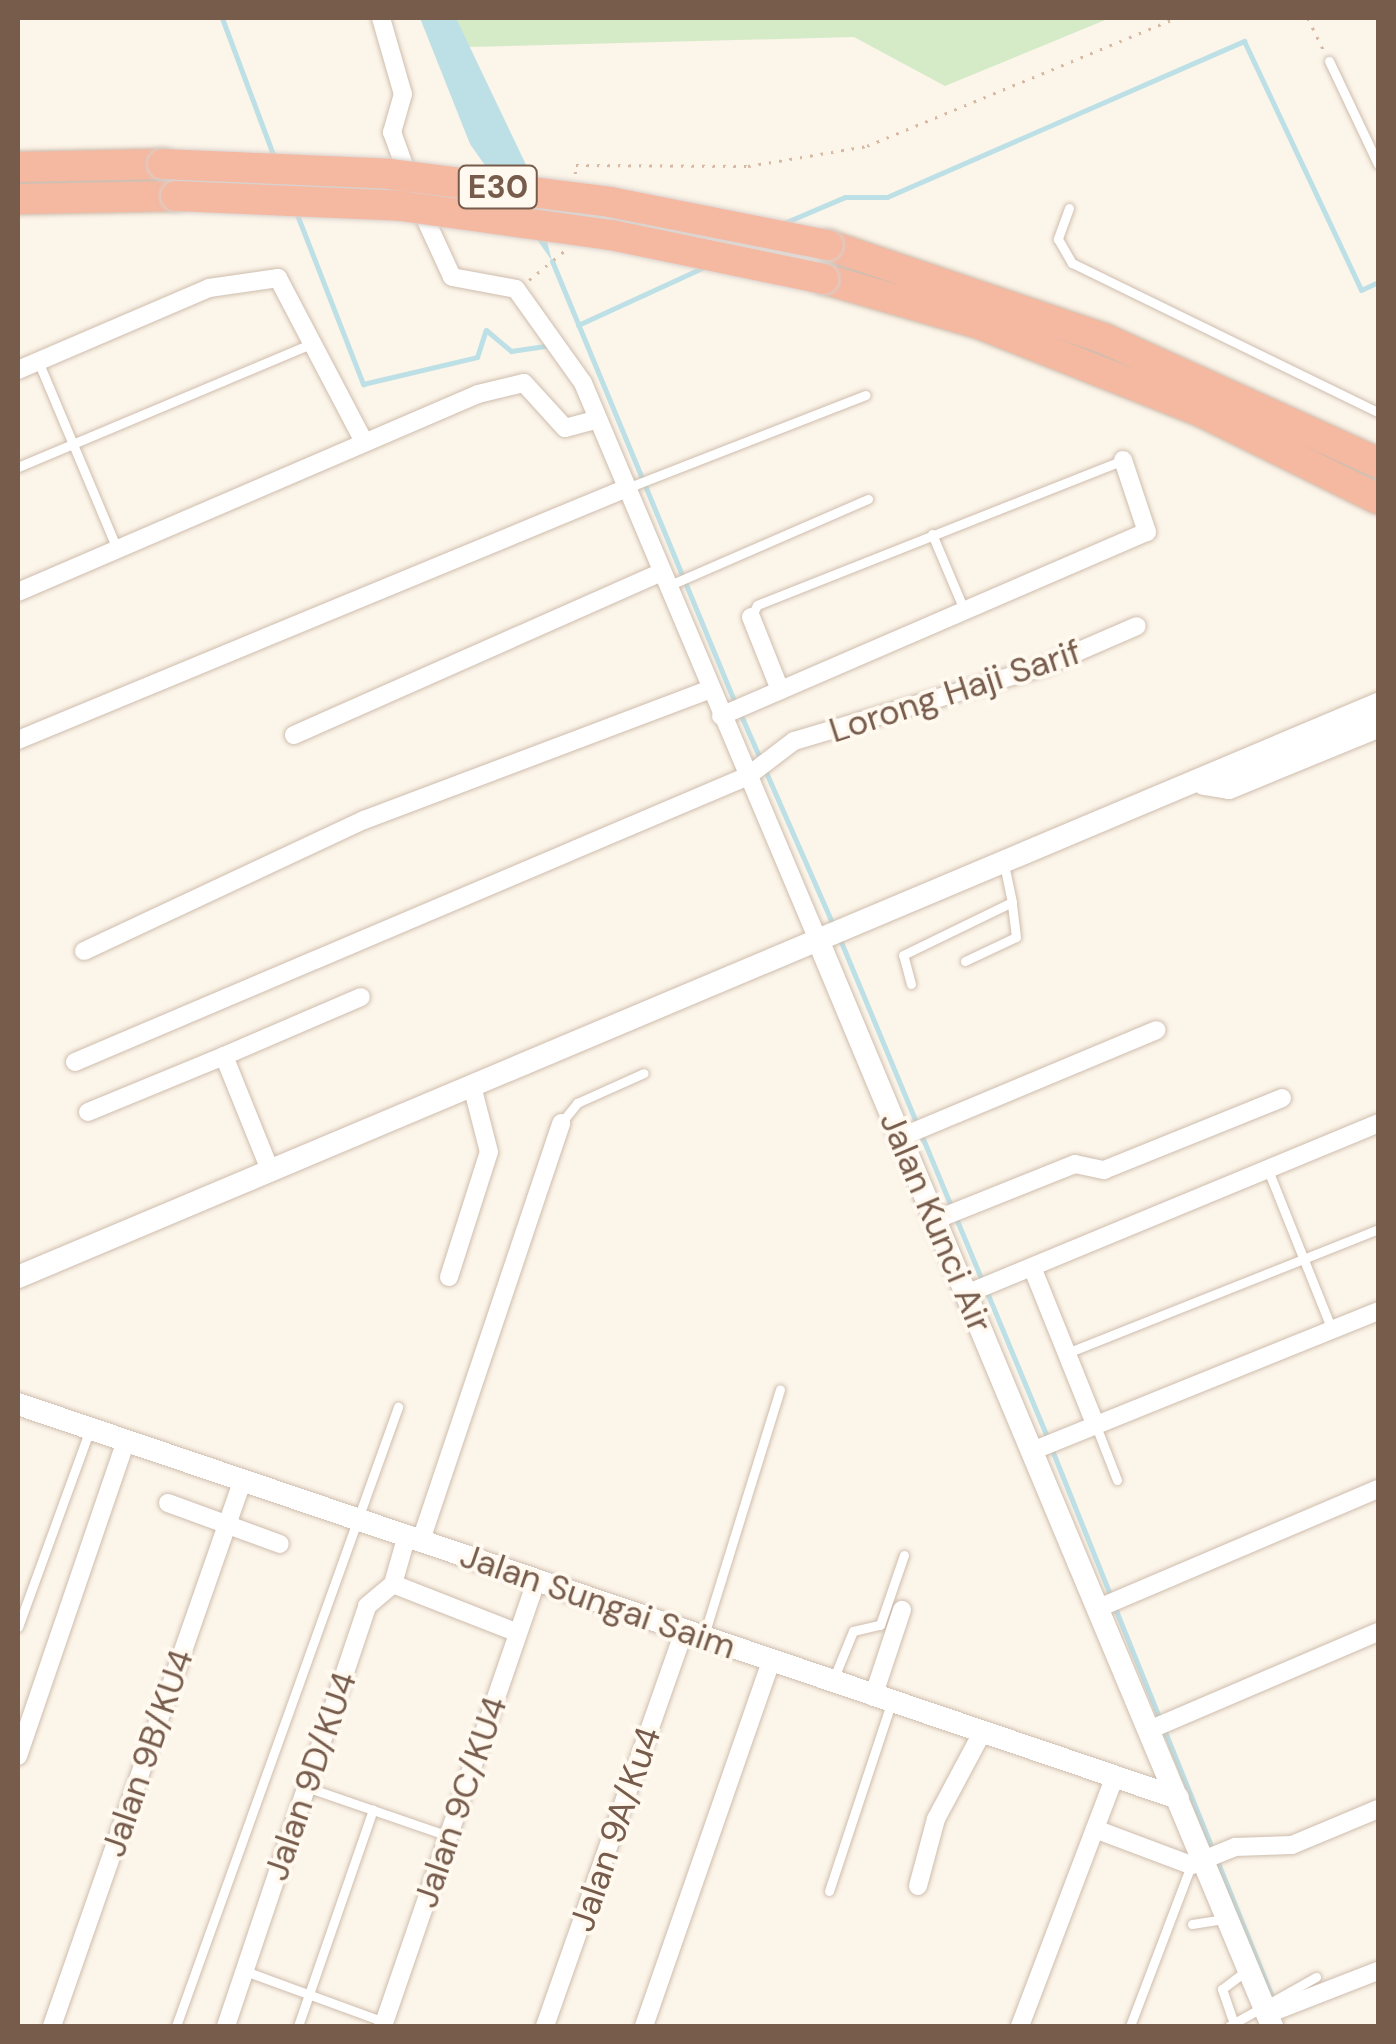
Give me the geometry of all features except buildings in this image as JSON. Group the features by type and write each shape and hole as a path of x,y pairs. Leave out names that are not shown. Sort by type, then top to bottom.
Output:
{"highway":[{"name":"E30","path":"18,167 164,164 426,178 610,202 828,245 1105,338 1378,462"},
{"name":"E30","path":"18,199 176,196 402,206 611,235 824,280 1017,338 1202,412 1378,499"}],"street":[{"name":"Jalan Kunci Air","path":"381,18 403,94 392,132 438,256 459,281 516,290 583,383 631,483 710,689 753,772 822,939 913,1131 980,1289 1038,1449 1159,1725 1178,1798 1201,1861 1248,1970 1273,2010"},
{"path":"18,370 252,275 278,278 294,293 364,442"},
{"path":"18,592 364,442 524,383 565,428 598,418"},
{"path":"726,714 1147,532 1123,460"},
{"path":"18,740 631,483"},
{"path":"294,735 669,580"},
{"path":"752,616 780,690"},
{"name":"Lorong Haji Sarif","path":"753,772 773,754 1059,661 1137,626"},
{"path":"84,951 364,820 710,689"},
{"path":"18,1277 856,926 1003,860 1204,784 1378,704"},
{"path":"1204,784 1228,788 1378,726"},
{"path":"74,1062 753,772"},
{"path":"88,1112 361,996"},
{"path":"913,1131 1157,1030"},
{"path":"224,1056 270,1170"},
{"path":"449,1278 489,1152 472,1086"},
{"path":"948,1214 1075,1164 1104,1170 1282,1098"},
{"path":"980,1289 1378,1123"},
{"name":"Jalan 9D/KU4","path":"226,2026 368,1606 393,1584 414,1538 562,1124"},
{"path":"1032,1267 1096,1426"},
{"path":"1038,1449 1378,1311"},
{"name":"Jalan Sungai Saim","path":"18,1404 537,1578 882,1701 1178,1798"},
{"path":"18,1756 126,1440"},
{"name":"Jalan 9B/KU4","path":"52,2026 243,1479"},
{"path":"1104,1606 1378,1488"},
{"path":"168,1503 280,1544"},
{"name":"Jalan 9C/KU4","path":"383,2024 537,1578"},
{"path":"393,1584 518,1633"},
{"path":"882,1701 902,1610"},
{"path":"1159,1725 1378,1632"},
{"name":"Jalan 9A/Ku4","path":"546,2026 694,1634"},
{"path":"644,2026 771,1661"},
{"path":"918,1886 936,1819 983,1732"},
{"path":"1020,2026 1115,1776"},
{"path":"1095,1829 1201,1861 1230,1850 1292,1845 1378,1809"},
{"path":"1273,2010 1378,1970"}],"lane":[{"path":"1329,62 1378,164"},
{"path":"1070,208 1058,239 1072,263 1378,412"},
{"path":"18,468 318,341"},
{"path":"38,361 117,549"},
{"path":"631,483 866,395"},
{"path":"752,616 757,604 1123,460"},
{"path":"669,580 701,573 868,499"},
{"path":"932,534 964,612"},
{"path":"965,961 1016,937 1003,860"},
{"path":"911,984 903,955 1012,902"},
{"path":"562,1124 576,1103 644,1074"},
{"path":"1267,1167 1332,1330"},
{"path":"1067,1353 1378,1228"},
{"path":"694,1634 780,1389"},
{"path":"176,2026 398,1407"},
{"path":"1096,1426 1117,1480"},
{"path":"18,1627 90,1430"},
{"path":"832,1683 853,1632 880,1626 904,1555"},
{"path":"829,1891 882,1701"},
{"path":"306,1788 448,1836"},
{"path":"298,2026 373,1810"},
{"path":"1130,2026 1201,1861"},
{"path":"1192,1924 1227,1918"},
{"path":"1248,1970 1222,1988 1230,2022 1273,2010 1316,1976"},
{"path":"245,1971 383,2024"}],"path":[{"path":"574,183 576,165 748,166 867,146 1176,18"},
{"path":"1308,18 1329,62"},
{"path":"539,273 563,257 566,238"}],"green space":[{"path":"456,18 1110,18 945,86 854,37 467,47"}],"water":[{"path":"420,18 456,18 529,171 552,261 470,144"}],"waterway":[{"path":"222,18 275,160"},
{"path":"784,223 845,197 887,197 1244,41 1361,290 1378,282"},
{"path":"296,212 363,384 477,357 486,330 511,351 552,345"},
{"path":"552,261 735,703"},
{"path":"578,325 704,267"},
{"path":"740,713 834,927"},
{"path":"839,937 1048,1439"},
{"path":"1052,1450 1111,1597"},
{"path":"1115,1608 1274,2001"}]}
